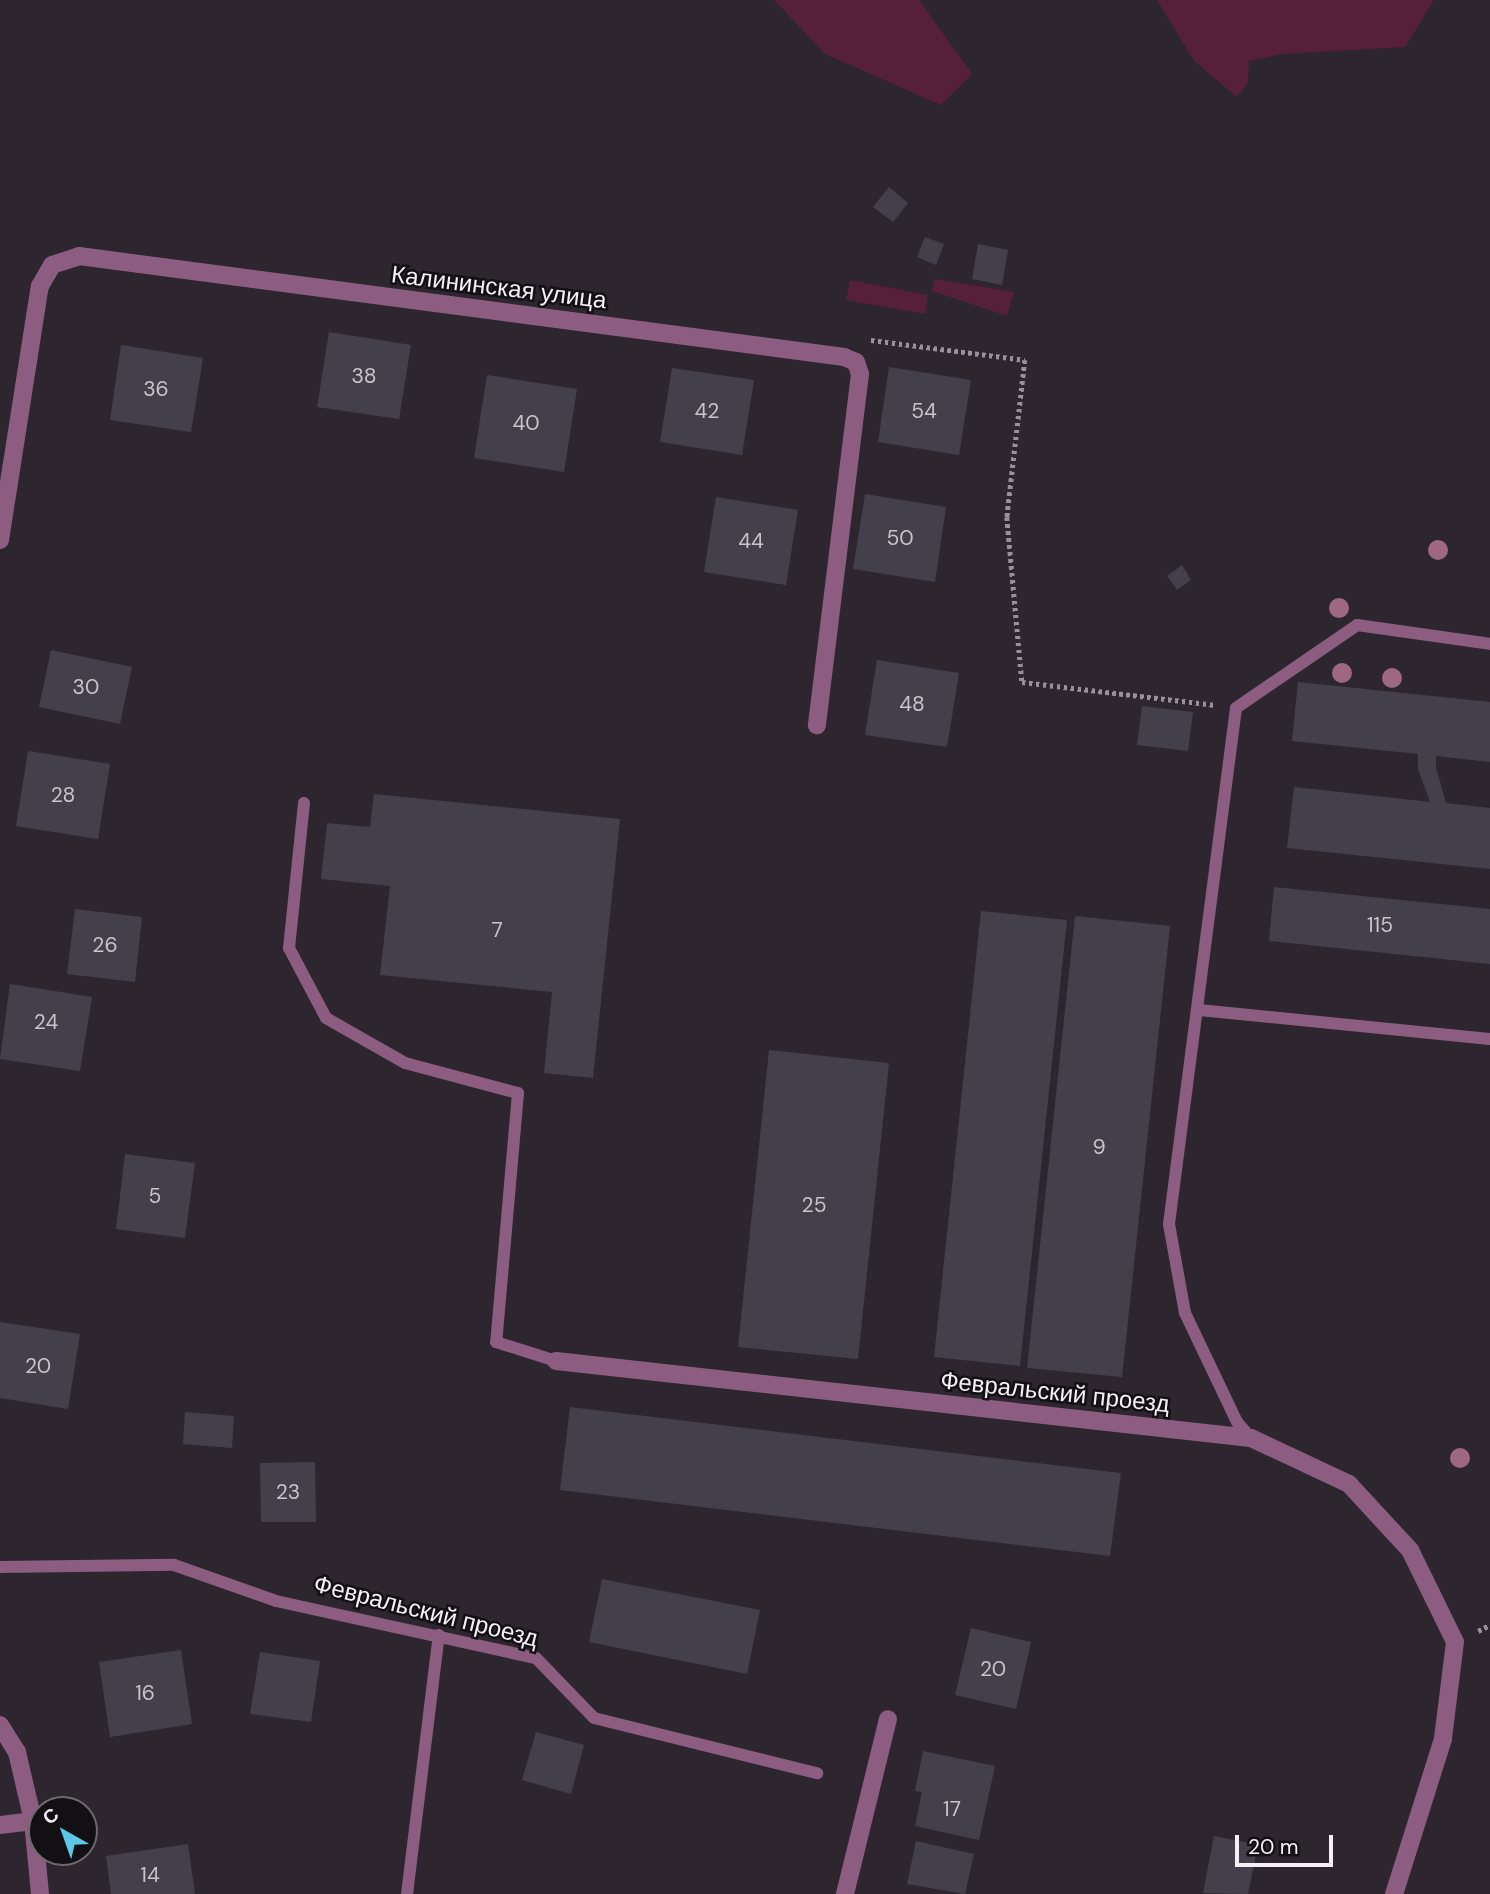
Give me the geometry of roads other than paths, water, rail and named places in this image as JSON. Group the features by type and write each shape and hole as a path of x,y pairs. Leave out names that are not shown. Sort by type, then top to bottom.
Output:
{"street":[{"name":"Калининская улица","path":"0,540 4,471 40,286 52,265 79,256 844,357 856,362 860,374 817,725"},
{"name":"Февральский проезд","path":"556,1362 1251,1438 1349,1484 1410,1550 1455,1642 1443,1740 1394,1894"},
{"path":"845,1894 888,1719"},
{"path":"0,1725 17,1752 28,1799"},
{"path":"0,1825 28,1822"},
{"path":"37,1866 40,1894"}],"lane":[{"path":"1251,1438 1237,1422 1185,1313 1169,1224 1199,1010 1236,708 1357,625 1490,644"},
{"path":"304,803 289,948 326,1018 405,1063 519,1093 496,1342 556,1362"},
{"path":"1199,1010 1490,1039"},
{"name":"Февральский проезд","path":"0,1567 174,1565 276,1601 536,1658 594,1718 817,1773"},
{"path":"407,1894 439,1636"}]}
